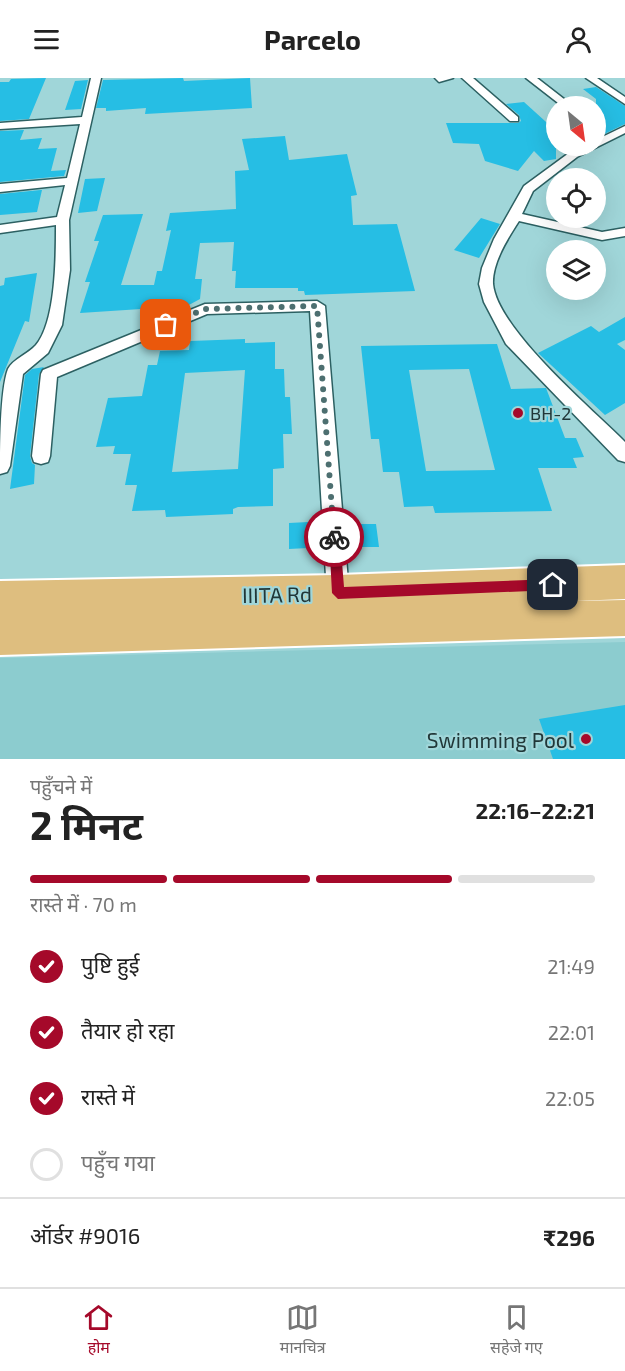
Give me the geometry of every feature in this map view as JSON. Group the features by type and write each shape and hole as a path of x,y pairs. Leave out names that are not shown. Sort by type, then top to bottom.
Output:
{"main road":[{"name":"IIITA Rd","path":"0,599 338,593 625,582"},
{"name":"IIITA Rd","path":"0,636 625,618"}],"street":[{"path":"0,466 15,371 42,349 54,325 63,270 63,220 70,181 96,78"},
{"path":"467,78 514,119"},
{"path":"531,78 555,96"},
{"path":"591,78 625,101"},
{"path":"0,126 87,120"},
{"path":"606,139 625,129"},
{"path":"572,156 528,189 516,216 501,239 489,268 486,284 491,302 512,340 625,454"},
{"path":"0,188 70,181"},
{"path":"516,216 602,236 625,232"},
{"path":"0,229 63,220"},
{"path":"41,456 49,374 205,309 317,306 338,593"}],"shaded area":[{"path":"625,642 625,759 0,759 0,658"}],"building":[{"path":"46,78 29,119 0,121 0,82 9,82 11,79"},
{"path":"183,78 184,81 250,78 252,108 145,114 146,108 106,111 106,108 96,108 103,80"},
{"path":"88,80 81,109 65,110 75,81"},
{"path":"596,87 625,106 625,124 606,133 606,96 592,96 583,89"},
{"path":"524,102 546,122 546,156 556,156 556,159 544,161 534,151 518,171 485,161 479,144 453,143 446,123 518,123 521,121 519,115 506,104"},
{"path":"24,130 20,140 42,138 38,149 57,148 51,171 66,170 64,176 0,182 0,131"},
{"path":"285,136 289,160 347,154 357,195 351,196 353,225 397,224 415,291 305,295 304,291 298,291 298,288 235,288 236,271 232,271 234,242 200,243 195,279 202,279 200,299 187,306 80,313 90,282 85,282 99,241 94,241 103,215 143,214 121,285 154,285 157,271 162,271 171,230 166,231 170,213 236,209 235,171 249,170 242,139"},
{"path":"105,178 97,211 78,213 85,179"},
{"path":"61,188 42,190 37,212 0,215 0,194"},
{"path":"481,218 500,224 479,258 454,250"},
{"path":"37,273 29,322 25,321 0,382 0,286 4,285 5,278"},
{"path":"625,317 625,340 617,344 625,350 625,403 605,415 538,353 591,326 599,332"},
{"path":"245,339 245,343 275,342 275,369 284,369 285,397 290,397 292,434 283,434 284,468 273,469 273,506 238,507 233,509 233,514 166,517 165,510 132,511 137,485 125,485 131,454 113,454 115,446 96,447 108,398 142,396 148,365 157,365 160,351 189,350 190,341","holes":["245,370 238,469 172,472 185,373"]},
{"name":"BH-2","path":"497,344 511,389 546,388 565,438 576,438 584,457 573,458 577,468 538,468 552,511 435,513 433,506 404,507 399,472 383,472 379,439 371,439 361,346","holes":["469,369 495,470 426,471 409,370"]},
{"path":"44,367 39,374 30,456 35,465 34,484 10,489 25,375 32,369"},
{"path":"308,522 308,548 289,549 289,523"},
{"path":"358,524 376,524 379,547 360,547"},
{"name":"Swimming Pool","path":"625,705 625,759 553,759 539,719"}],"way so far":[{"path":"166,325 205,309 317,306 334,537"}],"place":[{"name":"BH-2","path":"518,413"},
{"name":"Swimming Pool","path":"586,739"}],"route":[{"path":"334,537 338,593 553,585"}]}
